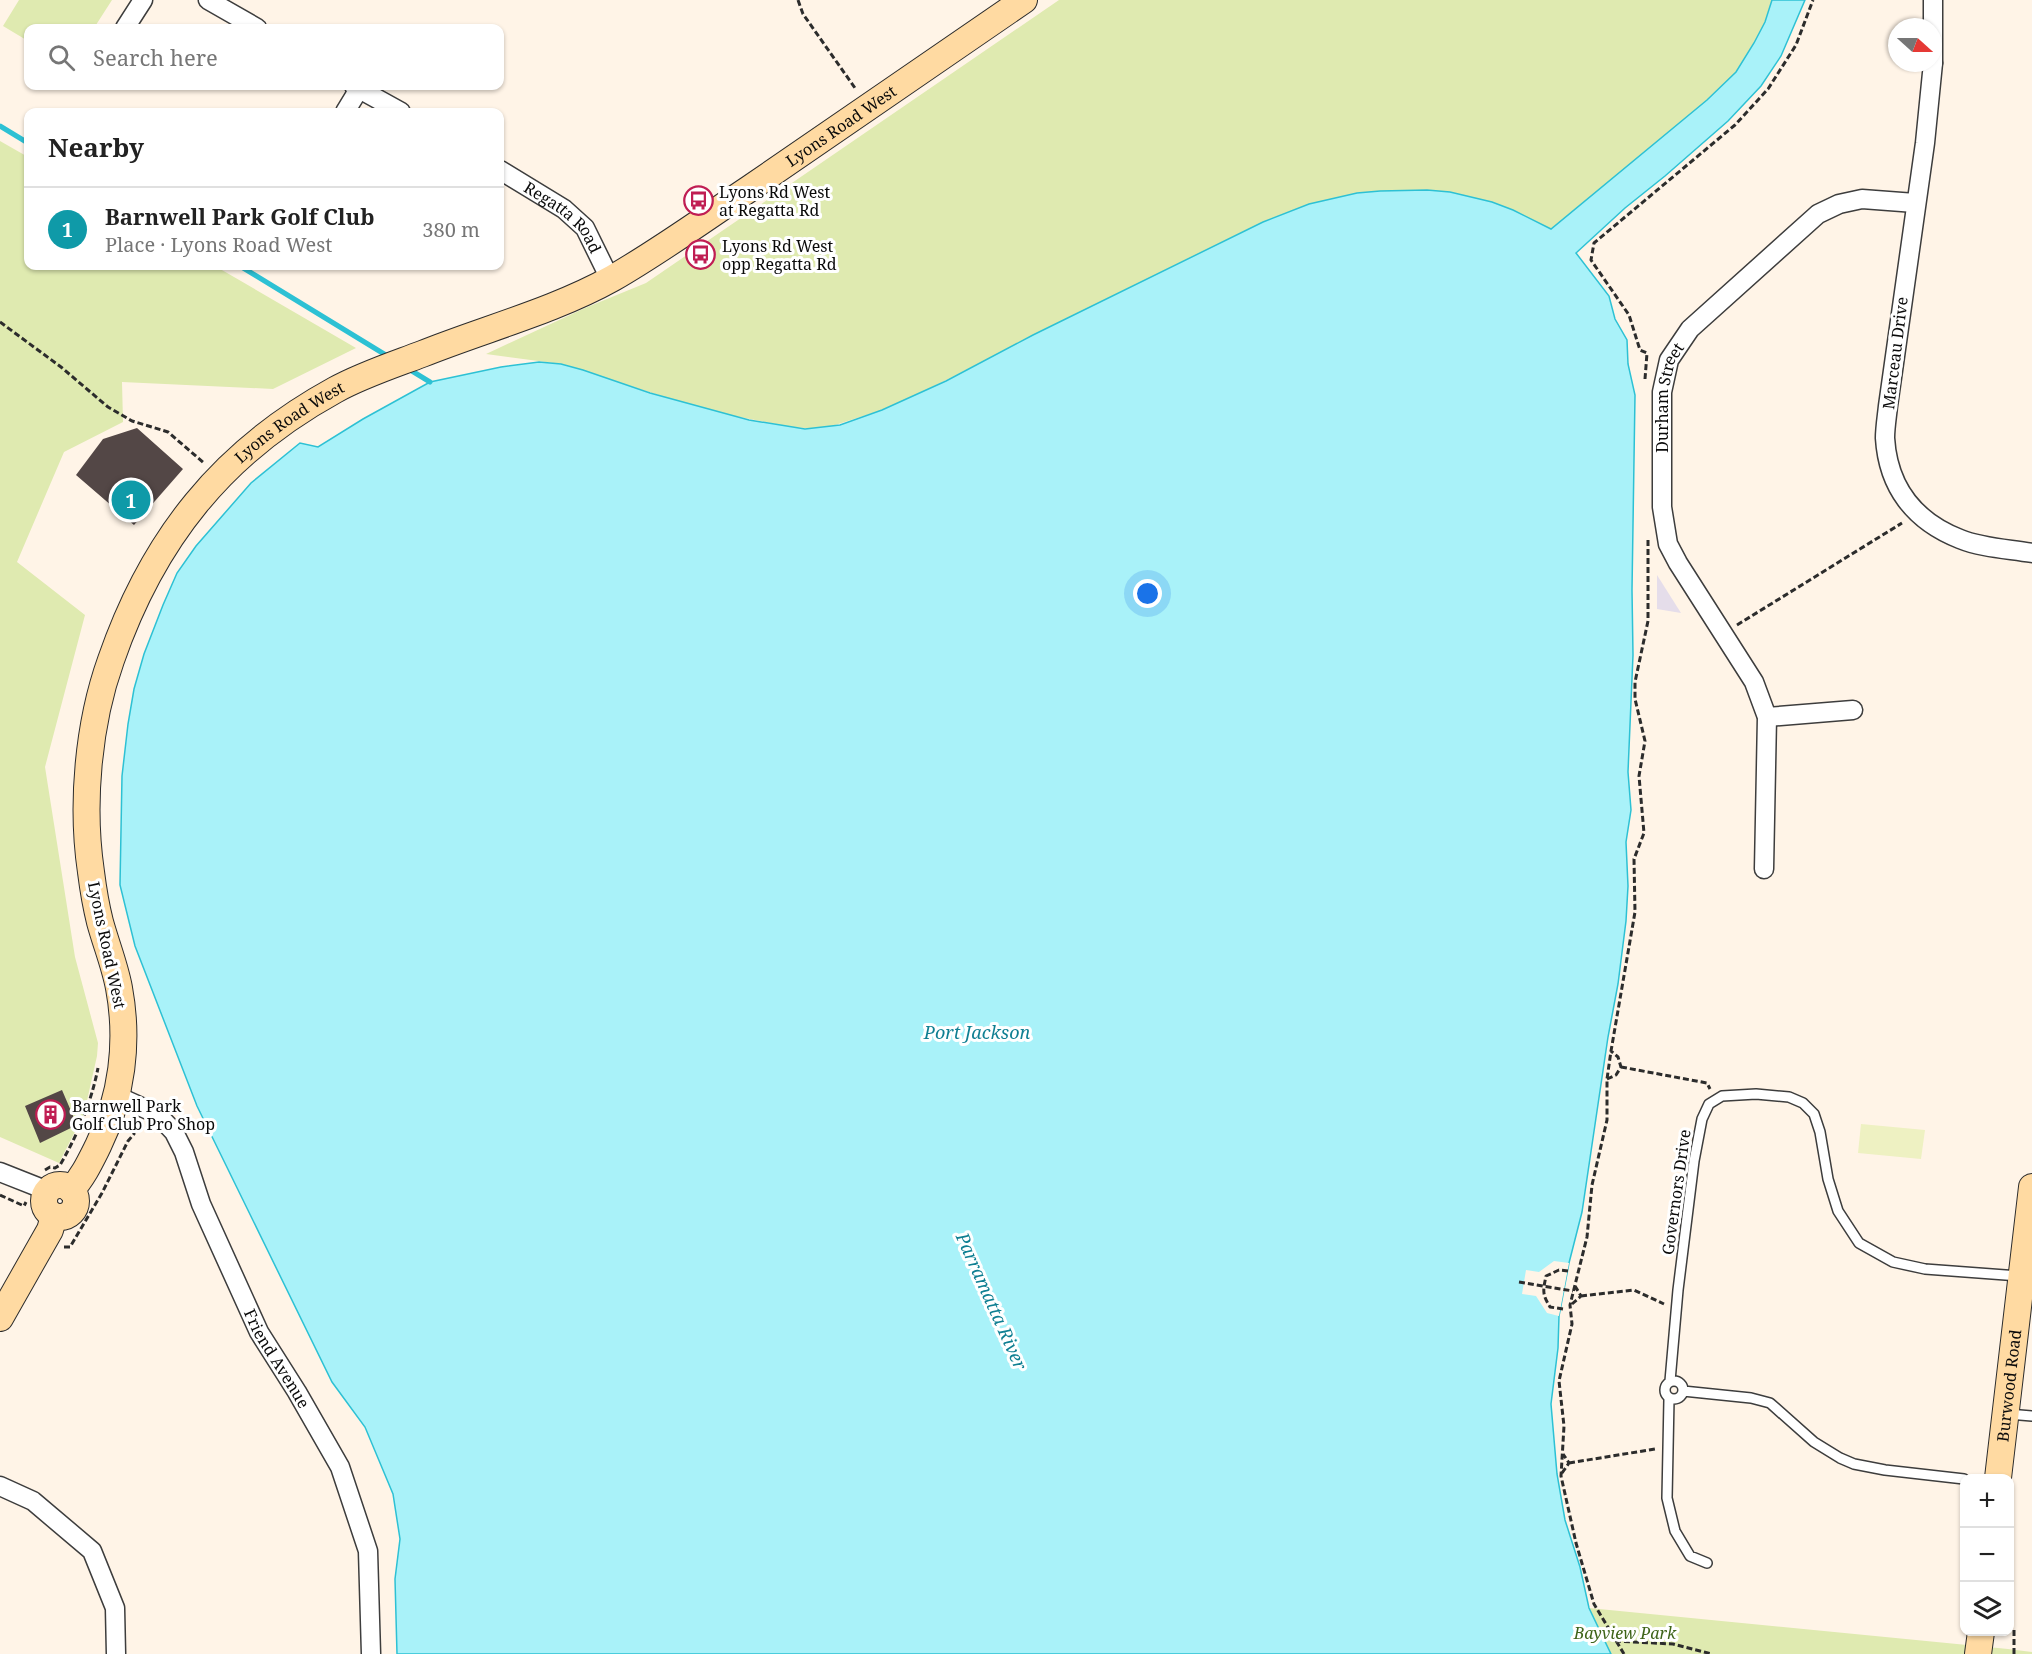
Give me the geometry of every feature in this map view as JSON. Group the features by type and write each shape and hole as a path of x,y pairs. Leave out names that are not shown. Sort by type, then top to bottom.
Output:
{"main road":[{"name":"Lyons Road West","path":"0,1318 50,1230 54,1191 81,1179 110,1120 117,1096 123,1052 119,987 100,920 87,832 87,787 98,707 109,665 126,621 148,575 163,548 219,475 260,438 339,388 419,354 566,301 610,279 766,177 1024,0"},
{"name":"Burwood Road","path":"1999,1474 2032,1187"},
{"path":"1978,1654 1980,1636"}],"street":[{"path":"128,24 143,0"},
{"path":"208,0 250,24"},
{"name":"Marceau Drive","path":"1933,0 1933,18"},
{"name":"Marceau Drive","path":"1932,72 1925,143 1885,436 1889,464 1899,489 1917,514 1935,528 1961,540 2032,553"},
{"path":"347,108 356,90"},
{"path":"362,90 394,108"},
{"name":"Regatta Road","path":"504,172 564,209 585,228 610,279"},
{"name":"Durham Street","path":"1764,869 1767,717 1754,682 1668,544 1662,507 1662,392 1669,360 1690,329 1818,214 1839,204 1862,199 1915,203"},
{"path":"1767,717 1853,710"},
{"name":"Friend Avenue","path":"117,1096 157,1114 174,1132 184,1152 201,1204 259,1332 340,1467 368,1551 371,1654"},
{"path":"0,1172 54,1191"},
{"path":"0,1486 33,1501 92,1551 115,1608 116,1654"}],"lane":[{"path":"1715,1098 1740,1094 1772,1095 1789,1097 1803,1103 1814,1114 1820,1132 1828,1179 1838,1211 1859,1243 1893,1263 1925,1269 2022,1276"},
{"name":"Governors Drive","path":"1670,1381 1678,1290 1694,1161 1702,1119 1708,1104 1715,1098"},
{"path":"1683,1391 1679,1382 1670,1381 1664,1391 1669,1399 1667,1498 1675,1530 1690,1556 1707,1563"},
{"path":"1669,1399 1678,1398 1683,1391"},
{"path":"1683,1391 1751,1398 1770,1403 1814,1442 1854,1464 1960,1478"},
{"path":"2006,1414 2032,1416"}],"path":[{"path":"798,0 803,14 855,88"},
{"path":"1646,382 1647,353 1640,350 1629,315 1591,260 1594,243 1735,125 1768,89 1796,45 1813,0"},
{"path":"0,322 61,367 108,407 132,421 168,432 219,475"},
{"path":"1723,634 1917,514"},
{"path":"1624,1654 1594,1604 1576,1543 1561,1476 1564,1426 1559,1381 1572,1324 1570,1305 1587,1237 1592,1185 1607,1120 1607,1079 1635,912 1634,859 1644,832 1639,776 1645,741 1635,699 1635,682 1648,621 1648,530"},
{"path":"1607,1079 1616,1075 1621,1067 1618,1057 1611,1051"},
{"path":"54,1191 60,1165 77,1135 91,1098 99,1060"},
{"path":"1621,1067 1707,1083 1715,1098"},
{"path":"70,1246 102,1193 128,1141"},
{"path":"0,1195 24,1206"},
{"path":"1563,1309 1550,1307 1543,1296 1544,1286 1546,1276 1559,1270 1569,1271"},
{"path":"1519,1282 1573,1291"},
{"path":"1575,1285 1581,1296"},
{"path":"1570,1305 1581,1296 1634,1290 1677,1308"},
{"path":"1561,1476 1569,1463 1669,1447"},
{"path":"1562,1453 1569,1463"},
{"path":"2014,1636 2014,1654"},
{"path":"1615,1641 1673,1644 1712,1654"}],"shaded area":[{"path":"1657,575 1681,613 1657,609"}],"green space":[{"path":"19,0 112,0 97,24 24,24 24,39 3,26"},
{"path":"1059,0 1772,0 1765,22 1736,72 1707,100 1551,230 1492,202 1450,192 1403,190 1357,193 1241,233 924,391 882,410 819,429 791,427 709,411 561,364 486,354 585,308 646,283"},
{"path":"0,141 24,155 24,270 222,270 356,348 273,389 122,382 123,422 64,452 17,562 85,615 45,767 75,957 98,1043 97,1056 84,1114 59,1163 0,1137"},
{"path":"1861,1124 1925,1130 1921,1159 1858,1153"},
{"name":"Bayview Park","path":"1589,1608 2008,1649 2032,1652 2032,1654 1611,1654"}],"water":[{"name":"Port Jackson","path":"1772,0 1805,0 1781,56 1761,86 1728,121 1625,208 1576,253 1609,296 1615,319 1627,340 1628,364 1635,395 1633,655 1628,772 1631,810 1626,842 1628,886 1626,921 1582,1212 1559,1316 1558,1348 1551,1404 1557,1474 1565,1520 1580,1567 1589,1608 1611,1654 397,1654 395,1579 400,1539 393,1494 365,1427 332,1382 197,1106 135,946 120,885 122,776 134,689 144,654 163,605 177,573 196,546 251,483 300,443 318,447 430,382 501,367 539,362 561,364 650,393 749,420 805,429 840,425 882,410 946,381 1033,335 1263,222 1309,204 1357,193 1380,191 1450,192 1492,202 1551,229 1707,100 1736,72 1765,22"}],"pier":[{"path":"1554,1261 1569,1263 1559,1316 1547,1313 1536,1296 1522,1294 1526,1270 1539,1272"}],"building":[{"path":"137,428 183,469 134,525 76,475 103,439"},
{"name":"Barnwell Park Golf Club Pro Shop","path":"62,1090 77,1125 40,1143 25,1106"}],"waterway":[{"path":"0,126 24,141"},
{"path":"247,270 389,357"},
{"path":"407,368 430,382"}],"place":[{"name":"Lyons Rd West at Regatta Rd","path":"698,201"},
{"name":"Lyons Rd West opp Regatta Rd","path":"701,255"},
{"name":"Barnwell Park Golf Club","path":"131,500"},
{"name":"Barnwell Park Golf Club Pro Shop","path":"51,1115"}],"water label":[{"name":"Parramatta River","path":"992,1301"}]}
